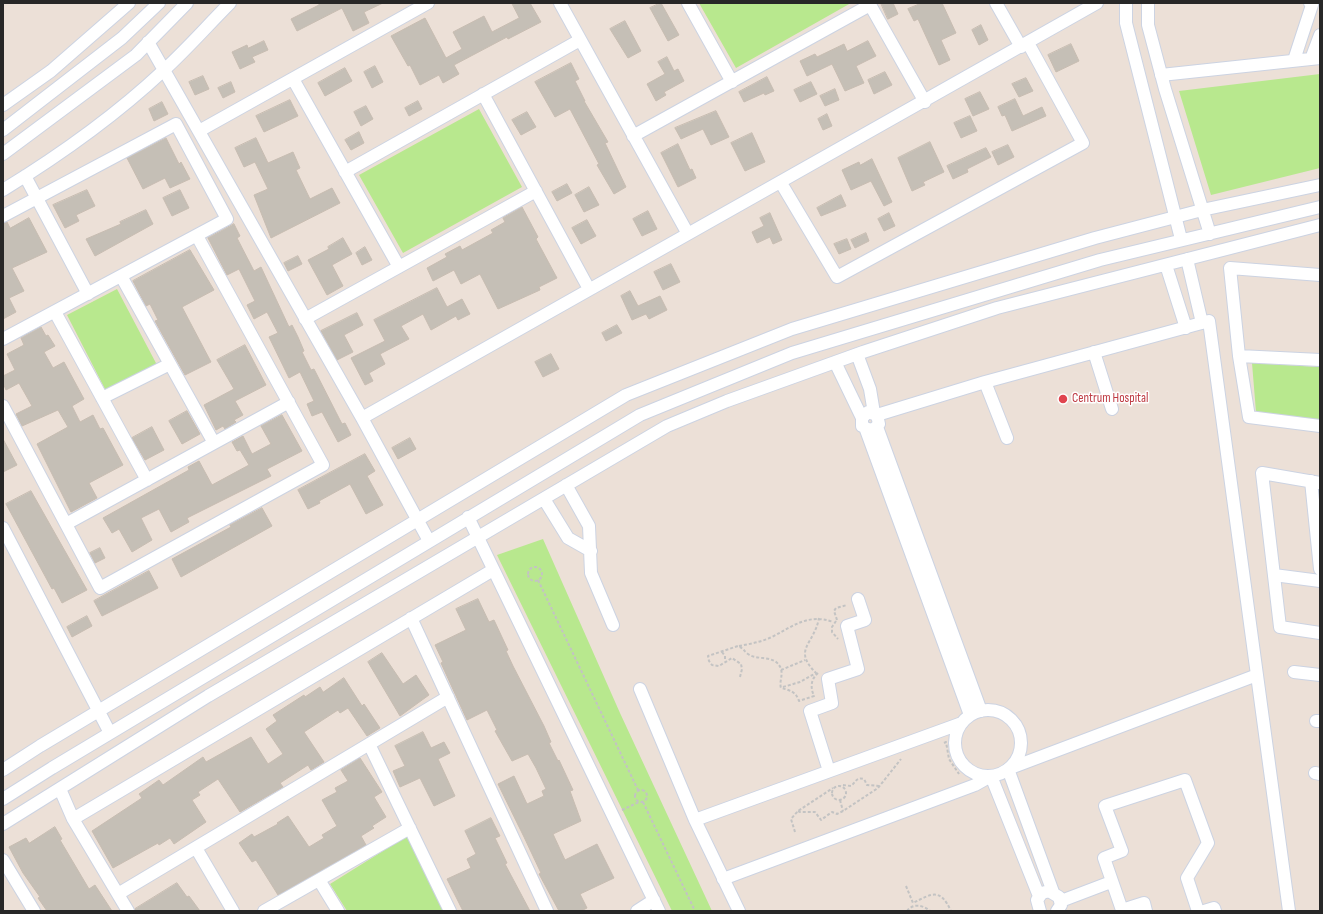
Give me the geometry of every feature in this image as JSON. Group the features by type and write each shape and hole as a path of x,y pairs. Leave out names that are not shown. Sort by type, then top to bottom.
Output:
{"street":[{"path":"3,105 51,71 129,3"},
{"path":"3,130 122,38 158,3"},
{"path":"3,154 136,55 187,3"},
{"path":"3,190 73,145 164,70 230,3"},
{"path":"199,131 428,3"},
{"path":"560,3 688,234"},
{"path":"688,3 732,82"},
{"path":"781,183 837,278 1083,143 1024,45 996,3"},
{"path":"362,418 589,289 925,102 1097,3"},
{"path":"1126,3 1126,23 1181,239"},
{"path":"1148,3 1148,25 1161,75 1210,234"},
{"path":"1294,60 1312,5 1310,3"},
{"path":"634,136 870,4 925,102"},
{"path":"1161,75 1316,58 1320,34"},
{"path":"345,172 580,40"},
{"path":"148,42 362,418 429,541"},
{"path":"293,79 399,267"},
{"path":"483,94 589,289"},
{"path":"3,216 176,124 227,220 3,339"},
{"path":"25,176 88,294"},
{"path":"3,770 626,395 778,335 1095,238 1202,210 1320,185"},
{"path":"305,319 536,191"},
{"path":"3,799 468,517 640,415 792,354 1100,260 1181,239 1210,234 1320,207"},
{"path":"3,824 208,696 667,426 727,401 857,354 997,308 1320,225"},
{"path":"3,406 100,588 323,464 197,236"},
{"path":"1187,259 1202,323"},
{"path":"1166,265 1186,328"},
{"path":"1320,275 1230,268 1240,356 1249,417 1320,426"},
{"path":"121,276 214,443"},
{"path":"55,312 147,480"},
{"path":"873,421 986,382 1209,322 1289,911"},
{"path":"1094,352 1112,409"},
{"path":"857,354 870,389 873,421 971,716"},
{"path":"1240,356 1320,360"},
{"path":"835,362 862,418 866,413 873,421"},
{"path":"102,398 170,364"},
{"path":"986,382 1007,438"},
{"path":"66,524 289,402"},
{"path":"1320,570 1316,482 1262,473 1280,627 1320,633"},
{"path":"566,485 589,526 591,573 613,625"},
{"path":"544,499 568,538 591,551"},
{"path":"468,517 659,911"},
{"path":"3,528 110,733"},
{"path":"73,819 493,570"},
{"path":"1274,575 1320,581"},
{"path":"829,771 810,711 832,703 828,680 858,669 847,626 865,620 854,603"},
{"path":"411,618 547,911"},
{"path":"1294,672 1320,675"},
{"path":"723,879 975,786 991,776 1008,769 1257,675"},
{"path":"640,689 694,820 739,911"},
{"path":"118,894 448,697"},
{"path":"694,820 829,771 971,716 992,710 1003,713 1012,720 1019,730 1021,750 1017,760 1008,769"},
{"path":"971,716 957,733 955,744 958,755 963,764 971,771 981,775 991,776"},
{"path":"369,744 450,911"},
{"path":"1008,769 1058,905"},
{"path":"991,776 1039,896 1037,904 1040,911"},
{"path":"1146,911 1144,903 1122,910 1111,882 1104,858 1122,850 1105,806 1185,780 1208,843 1187,878 1198,911"},
{"path":"60,789 73,819 128,911"},
{"path":"264,911 410,828"},
{"path":"196,848 233,911"},
{"path":"3,860 34,911"},
{"path":"319,880 338,911"},
{"path":"1058,905 1111,882"},
{"path":"1039,896 1045,891 1058,905"},
{"path":"637,911 654,900"},
{"path":"1204,911 1214,908 1215,911"}],"path":[{"path":"536,567 540,569 541,575 538,580 533,580 530,578 528,571 531,568 536,567"},
{"path":"538,580 638,790"},
{"path":"837,620 834,611 836,608 854,603"},
{"path":"740,677 742,669 740,664 732,658 719,666 712,665 708,656 772,637 802,621 819,618 833,622 843,618"},
{"path":"816,673 805,660 804,653 815,635 819,618"},
{"path":"833,622 832,632 841,642"},
{"path":"738,646 748,655 772,660 779,665 781,670 780,684 782,688"},
{"path":"722,652 725,656 725,661"},
{"path":"781,670 805,660"},
{"path":"782,688 800,682 816,673 821,672"},
{"path":"782,688 792,691 797,695 799,701 814,696 811,688 816,673"},
{"path":"939,745 946,742 949,759 959,774"},
{"path":"798,810 800,812 815,812 820,820 832,812 838,814 868,796 880,786 899,760 906,757"},
{"path":"795,832 791,819 798,810 833,788 837,786 851,786 856,779 860,778 864,779 867,785 880,786"},
{"path":"840,800 844,798 846,793 845,788 841,786"},
{"path":"833,788 833,797 840,800"},
{"path":"638,790 634,795 639,802"},
{"path":"638,790 644,790 647,793 647,797 643,802"},
{"path":"840,800 843,811"},
{"path":"613,815 639,802 643,802"},
{"path":"643,802 695,911"},
{"path":"906,886 913,903 928,896 936,895 945,899 951,911"},
{"path":"907,911 914,906 922,906 930,911"}],"green space":[{"path":"699,3 851,3 736,68"},
{"path":"1320,74 1320,168 1211,195 1179,91"},
{"path":"479,109 522,187 403,253 359,175"},
{"path":"117,289 157,365 106,391 67,315"},
{"path":"1252,363 1320,367 1320,421 1256,412"},
{"path":"543,539 620,713 712,911 672,911 497,555"},
{"path":"407,836 444,911 347,911 330,884"}],"building":[{"path":"318,3 383,3 364,12 369,23 353,31 342,8 297,31 291,19 319,5"},
{"path":"512,3 530,3 541,22 508,39 507,37 454,65 459,74 443,83 439,75 420,85 410,65 408,66 391,36 425,18 446,58 462,49 453,32 484,16 492,32 519,18"},
{"path":"661,3 679,35 668,41 650,8"},
{"path":"881,3 893,3 898,14 888,19"},
{"path":"922,3 942,3 956,33 941,40 950,60 939,65 918,19 914,21 908,9"},
{"path":"625,21 641,51 628,58 610,29"},
{"path":"981,25 988,40 979,45 972,30"},
{"path":"264,41 268,50 252,57 255,62 240,69 232,52 247,45 248,48"},
{"path":"868,41 876,56 856,66 864,83 845,91 832,64 807,76 800,61 815,54 817,57 844,44 847,51"},
{"path":"1071,44 1079,61 1056,72 1048,55"},
{"path":"667,57 674,71 678,69 684,81 664,92 666,95 656,101 647,84 665,74 658,62"},
{"path":"571,63 579,79 575,81 584,101 608,142 605,143 626,187 614,194 597,165 599,164 570,109 555,117 535,82"},
{"path":"375,66 383,82 372,88 364,72"},
{"path":"345,68 352,81 325,96 318,83"},
{"path":"885,72 892,85 874,94 868,80"},
{"path":"203,76 209,89 195,95 189,82"},
{"path":"767,77 774,91 765,95 764,93 744,102 739,92"},
{"path":"1026,78 1033,91 1019,97 1012,84"},
{"path":"231,82 235,92 223,98 218,88"},
{"path":"811,82 817,94 800,102 794,90"},
{"path":"835,89 839,100 825,106 820,96"},
{"path":"980,92 989,109 973,116 965,99"},
{"path":"1015,99 1023,116 1042,107 1046,116 1012,131 1005,115 1002,116 998,107"},
{"path":"290,100 298,116 264,132 256,116"},
{"path":"418,101 422,109 409,116 405,108"},
{"path":"162,102 168,114 154,121 149,109"},
{"path":"366,106 373,119 361,126 354,112"},
{"path":"716,111 729,137 711,145 703,129 681,139 675,128"},
{"path":"527,112 536,127 521,135 512,120"},
{"path":"827,114 832,126 823,130 818,119"},
{"path":"970,116 977,131 961,138 954,123"},
{"path":"359,132 364,143 351,150 345,140"},
{"path":"752,133 765,162 745,171 731,143"},
{"path":"166,138 179,164 181,162 190,179 170,188 165,178 143,189 127,158"},
{"path":"256,138 268,163 293,152 300,168 296,170 310,199 332,188 340,203 271,238 254,195 268,189 255,162 244,167 235,148"},
{"path":"930,142 944,172 923,182 925,185 912,191 898,158"},
{"path":"678,144 690,170 692,169 696,178 678,187 661,153"},
{"path":"1008,145 1014,157 998,165 992,152"},
{"path":"986,148 991,157 967,169 968,172 953,179 947,166"},
{"path":"872,159 892,202 884,206 871,181 851,190 842,170 859,162 860,165"},
{"path":"567,184 572,193 557,201 552,192"},
{"path":"589,187 599,205 584,212 575,195"},
{"path":"87,190 95,206 76,215 79,221 65,228 53,205"},
{"path":"180,190 189,208 172,216 163,198"},
{"path":"841,195 846,206 821,216 817,208"},
{"path":"522,207 538,237 536,239 557,278 539,287 540,290 498,309 480,274 461,284 454,270 433,281 427,268 447,257 445,254 460,246 462,250 493,233 491,230 505,222 503,218"},
{"path":"146,210 153,224 95,256 86,239 121,224 120,222"},
{"path":"648,211 657,229 642,236 633,219"},
{"path":"770,213 782,240 773,244 770,237 757,243 752,232 764,226 760,218"},
{"path":"889,213 895,226 884,231 878,219"},
{"path":"29,218 47,252 12,268 24,291 9,298 16,312 3,319 3,223 7,222 10,228"},
{"path":"587,220 596,236 581,244 572,228"},
{"path":"234,224 240,236 237,238 254,271 261,267 289,327 292,325 298,337 304,351 302,352 311,370 314,369 342,424 345,423 351,435 338,442 322,412 312,416 307,404 314,401 300,372 289,378 269,337 278,333 267,312 254,319 247,305 255,301 239,269 227,275 208,238"},
{"path":"866,233 869,241 855,248 851,240"},
{"path":"343,238 352,254 332,265 343,286 327,295 308,260 329,249 328,247"},
{"path":"847,239 851,249 839,254 834,244"},
{"path":"365,247 372,260 362,265 356,253"},
{"path":"190,250 214,290 182,307 211,362 185,375 155,321 158,320 150,304 146,306 133,281"},
{"path":"298,256 302,264 288,271 284,263"},
{"path":"671,264 680,282 663,290 654,272"},
{"path":"437,288 447,307 462,299 470,314 458,320 456,316 431,330 423,314 401,326 409,339 380,354 385,364 369,373 373,381 365,385 351,358 385,341 374,320"},
{"path":"630,291 638,306 660,296 667,310 649,319 646,314 632,320 621,296"},
{"path":"357,313 363,325 344,335 353,352 337,360 321,331"},
{"path":"617,325 622,333 606,341 602,333"},
{"path":"41,327 46,336 48,335 55,346 44,352 53,368 64,362 84,399 72,406 80,422 93,415 100,429 103,428 123,465 89,483 97,498 71,512 37,444 68,427 58,410 22,426 16,414 32,406 19,383 6,390 3,383 3,376 15,370 7,354 24,345 21,338"},
{"path":"245,345 266,385 235,401 243,415 234,420 236,422 225,429 223,426 216,430 204,405 234,389 217,360"},
{"path":"551,354 559,369 543,377 535,362"},
{"path":"187,411 200,434 182,444 169,421"},
{"path":"282,415 302,451 267,469 271,476 187,518 189,522 171,532 159,509 141,518 152,540 132,552 119,529 112,533 103,518 189,470 188,467 199,461 212,485 249,465 240,450 237,451 232,442 243,436 252,454 271,444 261,426"},
{"path":"152,427 164,450 145,460 132,438"},
{"path":"410,438 416,449 398,459 392,448"},
{"path":"3,439 17,465 3,472"},
{"path":"365,454 375,471 367,476 383,505 366,514 350,484 319,501 320,503 308,509 298,490"},
{"path":"31,491 87,590 62,603 54,588 52,589 6,504"},
{"path":"262,508 272,526 181,577 172,559 231,527 230,525"},
{"path":"100,548 105,558 95,563 90,553"},
{"path":"149,571 158,588 102,616 94,601"},
{"path":"478,599 489,622 494,620 508,650 506,651 544,726 551,742 549,743 573,790 570,791 581,821 553,834 565,860 597,844 614,878 580,894 587,908 581,911 559,911 539,874 541,873 498,784 514,776 527,804 544,796 542,791 546,789 536,768 528,754 512,761 495,731 497,730 487,710 467,720 441,663 443,662 435,645 466,630 456,609"},
{"path":"87,616 92,626 72,637 67,627"},
{"path":"382,653 403,684 416,675 429,695 400,716 368,662"},
{"path":"344,678 362,706 364,704 380,728 367,736 348,708 340,713 338,710 304,732 324,762 311,770 308,765 280,783 283,787 240,812 218,779 198,792 200,795 192,800 206,822 174,844 170,838 113,868 92,831 142,798 139,794 159,780 163,785 203,757 206,762 251,737 268,764 283,754 266,729 277,721 273,715 304,695 305,697 320,687 323,692"},
{"path":"423,732 431,748 444,742 450,753 438,759 455,796 434,806 420,778 400,787 393,771 405,766 395,746"},
{"path":"360,758 382,792 374,797 386,817 372,826 374,828 361,836 366,845 278,895 256,860 252,862 239,843 252,834 254,837 278,824 277,823 288,816 309,847 324,838 322,835 337,826 322,800 337,792 335,788 348,781 341,770"},
{"path":"491,818 500,836 495,838 507,863 505,864 530,911 463,911 447,879 471,868 467,859 476,854 465,831"},
{"path":"55,827 62,839 60,840 89,889 95,885 112,911 47,911 38,898 40,897 23,873 9,847 26,838 29,843"},
{"path":"177,883 200,911 135,911 135,909"}],"place":[{"name":"Centrum Hospital","path":"1063,399"}]}
